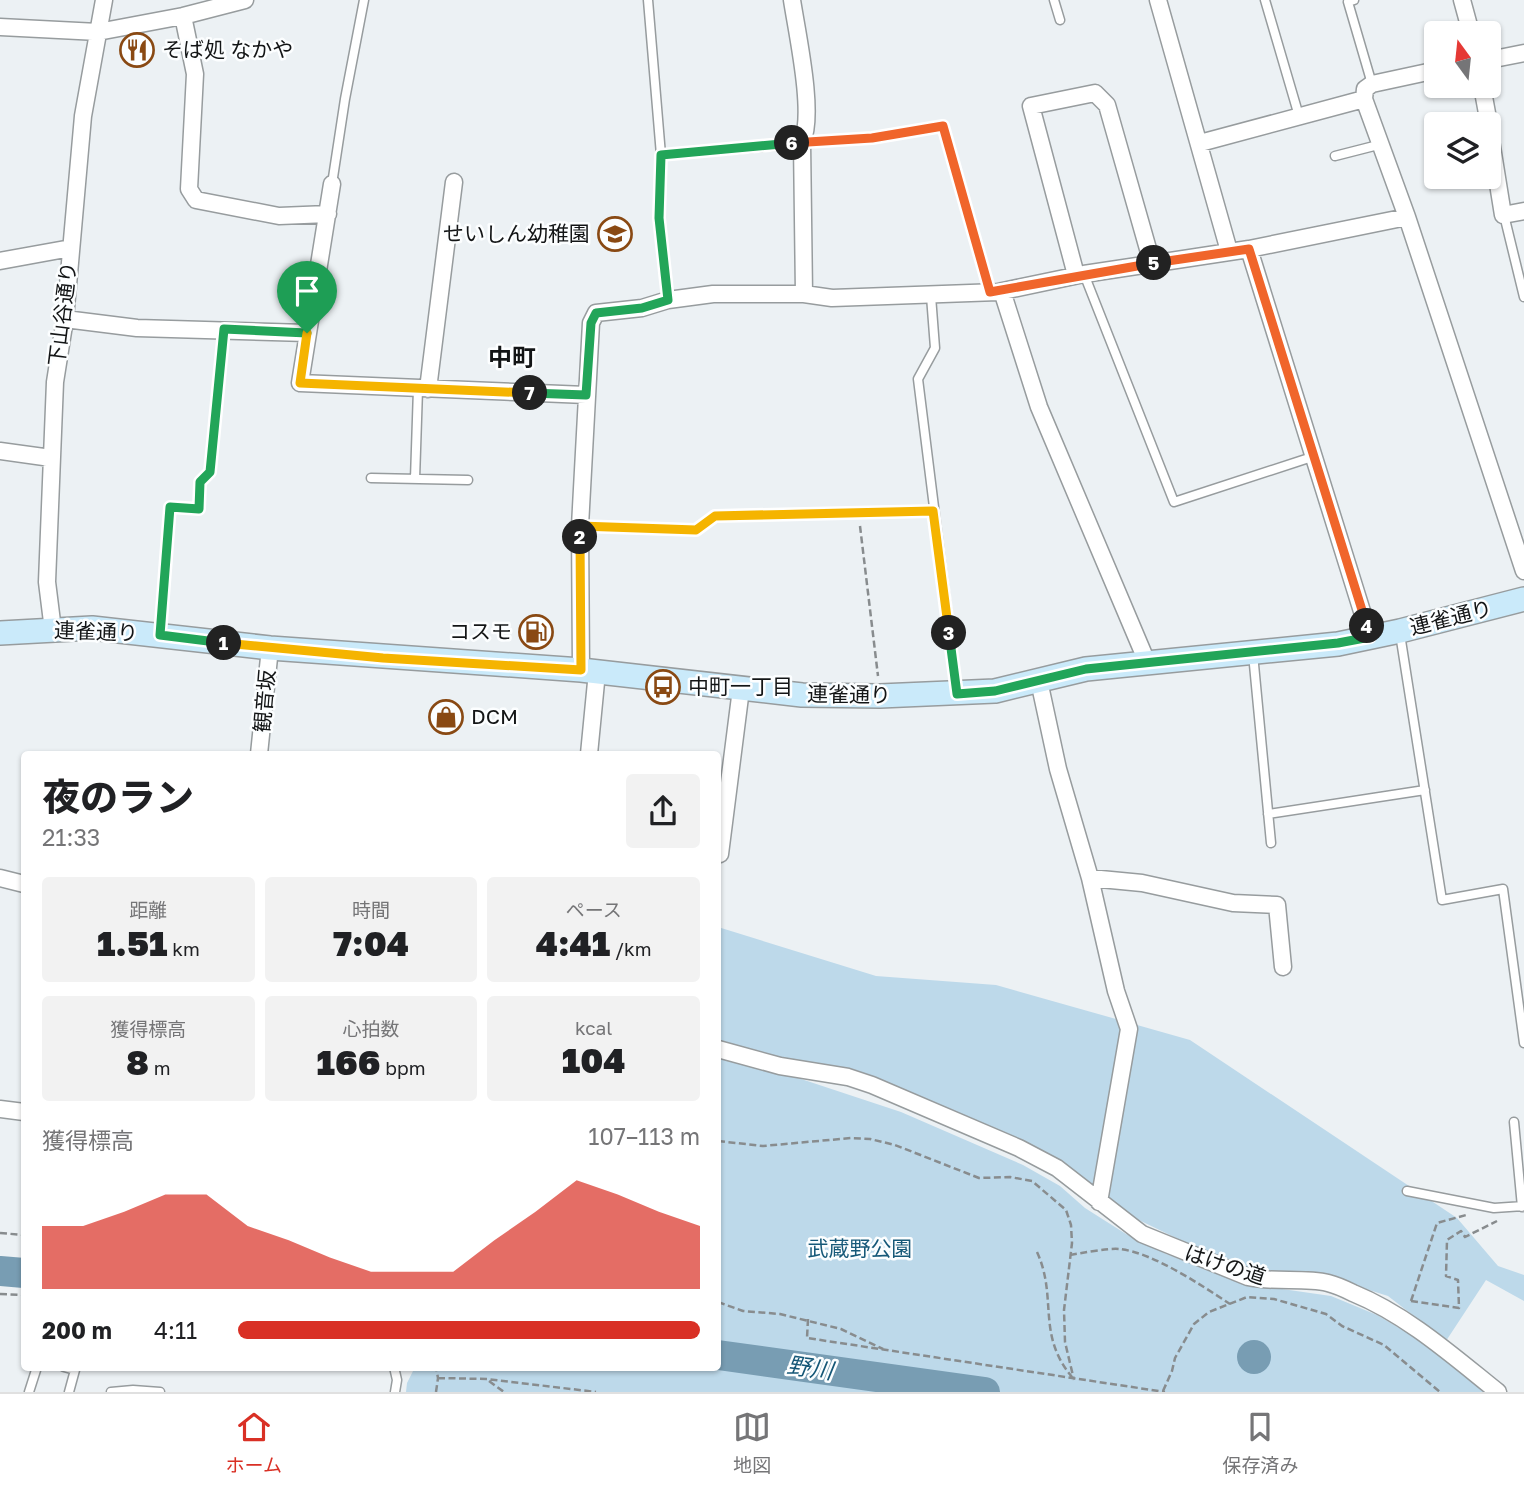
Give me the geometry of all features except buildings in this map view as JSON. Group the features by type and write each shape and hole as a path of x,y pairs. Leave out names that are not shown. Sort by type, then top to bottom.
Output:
{"main road":[{"name":"連雀通り","path":"0,633 92,628 270,648 589,671 802,695 880,696 995,691 1086,669 1253,654 1338,643 1400,631 1524,599"}],"street":[{"name":"下山谷通り","path":"53,630 47,582 55,382 65,319 83,116 104,0"},
{"path":"0,27 98,32 183,16 245,0"},
{"path":"792,0 805,93 807,132 802,142 804,295"},
{"path":"1157,0 1229,251"},
{"path":"1462,0 1468,21"},
{"path":"183,16 195,74 189,189 196,200 279,216 328,214"},
{"path":"1502,57 1524,53"},
{"path":"1424,73 1372,84 1365,89 1364,99 1407,217 1524,571"},
{"path":"1080,275 1031,106 1095,93 1107,105 1152,263"},
{"path":"1200,143 1364,99"},
{"path":"423,389 454,182"},
{"path":"332,184 300,383 586,395"},
{"path":"1499,189 1503,215 1524,211"},
{"path":"589,751 589,671 580,526 591,323 596,313 642,308 668,300 713,294 832,298 996,292 1080,275 1249,249 1407,217"},
{"path":"0,261 71,248"},
{"path":"1249,249 1370,637"},
{"path":"996,292 1039,407 1147,662"},
{"path":"65,319 137,328 307,333"},
{"path":"0,451 51,458"},
{"name":"観音坂","path":"259,751 270,648"},
{"path":"1039,681 1058,769 1090,878 1116,991 1129,1029 1099,1202"},
{"path":"721,846 741,689"},
{"path":"0,878 21,883"},
{"path":"1090,878 1142,883 1233,903 1277,905 1283,967"},
{"name":"はけの道","path":"721,1050 780,1066 848,1077 872,1085 1019,1148 1057,1168 1142,1234 1169,1246 1257,1279 1327,1282 1385,1307 1436,1342 1498,1392"},
{"path":"0,1109 21,1112"}],"lane":[{"path":"332,184 364,0"},
{"path":"648,0 661,155 659,218 668,300"},
{"path":"1054,0 1060,20"},
{"path":"1265,0 1299,116"},
{"path":"1354,0 1348,2 1372,84"},
{"path":"661,155 872,138 943,126 996,292"},
{"path":"1335,156 1382,144"},
{"path":"1503,215 1524,297"},
{"path":"1080,275 1174,502 1312,457"},
{"path":"932,296 935,348 918,379 957,694"},
{"path":"160,635 170,507 199,509 200,482 210,472 224,329"},
{"path":"415,478 423,389"},
{"path":"371,478 468,480"},
{"path":"580,526 696,530 715,516 933,511"},
{"path":"1400,631 1442,900 1503,889 1521,993 1524,1043"},
{"path":"1253,654 1271,843"},
{"path":"1268,814 1425,790"},
{"path":"1407,1191 1499,1207 1523,1207 1514,1122"},
{"path":"29,1392 36,1371"},
{"path":"68,1392 75,1371"},
{"path":"395,1371 395,1392"},
{"path":"111,1392 160,1392"}],"path":[{"path":"859,512 880,696"},
{"path":"721,1141 763,1146 844,1138 870,1139 895,1145 979,1178 1024,1178 1032,1181 1066,1210 1072,1230 1064,1310 1065,1342 1074,1380"},
{"path":"1405,1321 1411,1301 1437,1223 1499,1207 1504,1217 1465,1237 1461,1231 1447,1240 1446,1276 1458,1280 1459,1307 1411,1301"},
{"path":"0,1233 21,1235"},
{"path":"1070,1255 1113,1248 1128,1251 1152,1259 1230,1304"},
{"path":"1037,1252 1047,1288 1051,1340 1061,1363 1074,1380"},
{"path":"0,1294 21,1295"},
{"path":"808,1319 807,1338 1164,1392 1175,1358 1194,1324 1209,1312 1247,1297 1263,1298 1326,1314 1342,1326 1384,1345 1440,1392"},
{"path":"721,1303 743,1311 808,1319 841,1329 886,1351"},
{"path":"436,1392 437,1371"},
{"path":"438,1378 487,1379 596,1392"},
{"path":"487,1379 504,1392"}],"green space":[{"path":"721,928 876,976 996,985 1190,1040 1457,1218 1498,1266 1524,1275 1524,1301 1486,1280 1446,1341 1388,1296 1325,1276 1249,1273 1118,1210 1052,1158 857,1075 721,1045"},
{"name":"武蔵野公園","path":"721,1058 783,1073 901,1112 1023,1165 1060,1186 1085,1208 1126,1234 1166,1254 1248,1284 1331,1296 1377,1315 1430,1346 1485,1392 406,1392 413,1371 721,1371"}],"shaded area":[{"path":"1254,1340 1266,1345 1271,1357 1266,1369 1254,1374 1242,1369 1237,1357 1242,1345"}],"waterway":[{"name":"野川","path":"0,1271 21,1273"},
{"name":"野川","path":"721,1355 985,1392"}],"place":[{"name":"そば処 なかや","path":"137,50"},
{"name":"せいしん幼稚園","path":"615,234"},
{"name":"コスモ","path":"536,632"},
{"name":"中町一丁目","path":"663,687"},
{"name":"DCM","path":"446,717"}],"district":[{"name":"中町","path":"512,358"}],"route":[{"path":"943,126 990,292 1084,274 1249,249 1370,637 1253,654 1086,669 995,691 957,694 933,511 715,516 696,530 580,526 581,670 383,658 160,635 170,507 199,509 200,482 210,472 224,329 307,333 300,383 586,395 591,323 596,313 642,308 668,300 659,218 661,155 872,138 943,126"}]}
